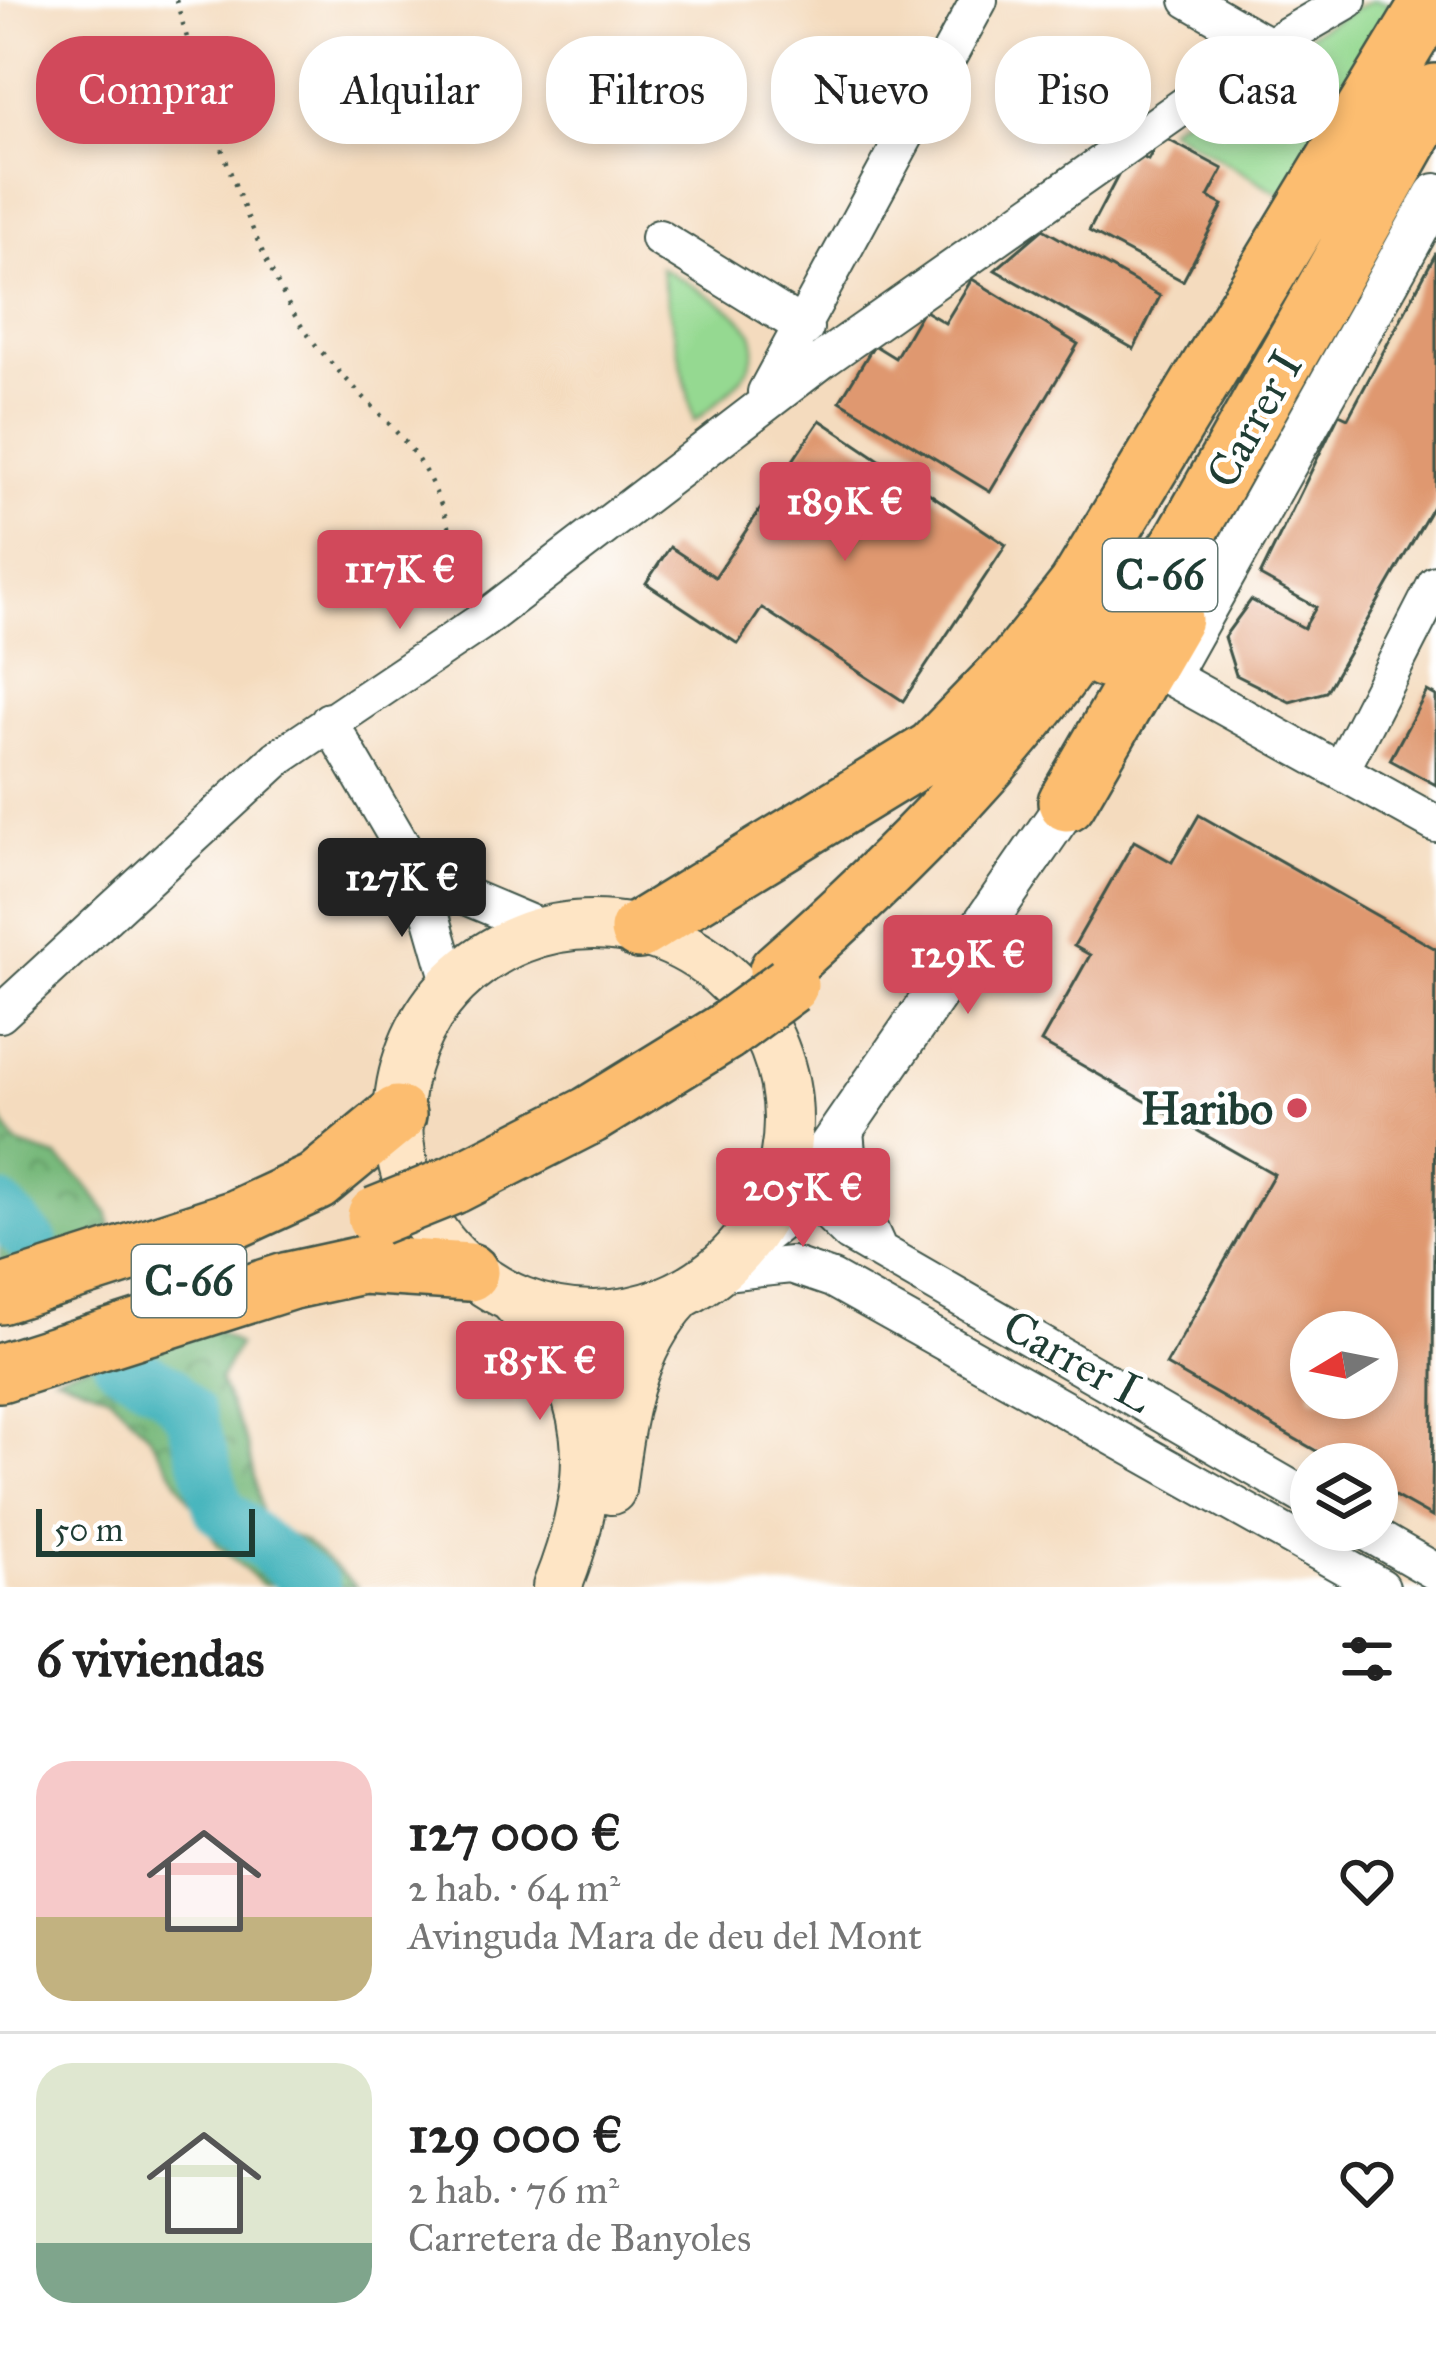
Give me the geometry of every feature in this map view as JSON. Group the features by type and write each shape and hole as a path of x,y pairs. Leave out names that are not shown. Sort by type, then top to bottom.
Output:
{"highway":[{"path":"639,930 933,750 1017,663 1077,587 1432,0"},
{"name":"C-66","path":"783,978 938,822 1005,746 1156,533 1436,34"},
{"name":"C-66","path":"0,1342 373,1208 590,1115 720,1025 925,867 1081,693 1183,541 1436,93"},
{"path":"1066,802 1252,482 1436,136"},
{"path":"0,1295 236,1219 316,1182 397,1115"},
{"name":"C-66","path":"0,1323 373,1208"},
{"path":"0,1373 289,1281 362,1265 491,1286"}],"main road":[{"path":"557,1587 588,1487 587,1440 574,1386 554,1348 438,1240 415,1202 401,1160 397,1115 404,1068 422,1024 451,986 494,950 546,930 608,925 639,930 706,961 757,1014 784,1082 795,1171 710,1274 657,1320 633,1372 618,1429 608,1520 586,1587"},
{"path":"491,1286 555,1313 597,1317 639,1311 710,1274"}],"street":[{"path":"757,407 805,328 979,0"},
{"path":"1190,0 1252,36"},
{"path":"1286,36 1348,0"},
{"path":"0,1014 278,758 483,620 757,407 1175,112"},
{"name":"Carrer I","path":"795,1171 845,1130 1066,802 1167,675 1436,195"},
{"path":"659,238 805,328"},
{"path":"1342,768 1436,584"},
{"path":"1167,675 1436,824"},
{"path":"328,721 420,877 451,986"},
{"path":"420,877 546,930"},
{"path":"845,1130 850,1187 862,1221 881,1252"},
{"name":"Carrer L","path":"795,1171 850,1234 1290,1488"},
{"name":"Carrer L","path":"710,1274 791,1265 832,1279 1381,1587"},
{"path":"1398,1550 1436,1572"}],"path":[{"path":"176,0 228,160 286,301 322,355 408,446 438,491 483,620"}],"green space":[{"path":"1372,0 1397,4 1339,104 1339,36 1305,36"},
{"path":"1195,144 1316,144 1285,197"},
{"path":"660,267 739,317 751,332 755,350 747,369 727,393 694,421"},
{"path":"0,1117 17,1144 57,1157 84,1182 107,1212 112,1230 0,1267"},
{"path":"210,1326 238,1345 219,1380 247,1444 264,1524 304,1541 357,1587 261,1584 218,1545 148,1434 108,1394 55,1375"}],"building":[{"path":"1161,136 1223,169 1208,197 1223,205 1183,281 1089,231 1131,151 1148,160"},
{"path":"1043,229 1160,296 1134,349 995,270"},
{"path":"1436,253 1436,501 1326,692 1290,702 1236,675 1224,637 1251,600 1304,628 1316,607 1260,576 1339,414 1348,418"},
{"path":"972,279 1078,344 990,492 840,401 874,345 895,358 923,310 945,323"},
{"path":"820,420 1006,545 903,701 762,608 738,644 646,583 670,547 715,577"},
{"path":"1427,691 1436,696 1436,785 1390,760"},
{"name":"Haribo","path":"1199,815 1436,949 1432,1517 1398,1498 1398,1443 1302,1443 1166,1365 1274,1174 1041,1042 1090,955 1074,946 1134,841 1172,862"}],"waterway":[{"path":"0,1208 33,1244"},
{"path":"118,1361 167,1389 190,1413 219,1509 315,1587"}],"place":[{"name":"Haribo","path":"1297,1108"}]}
